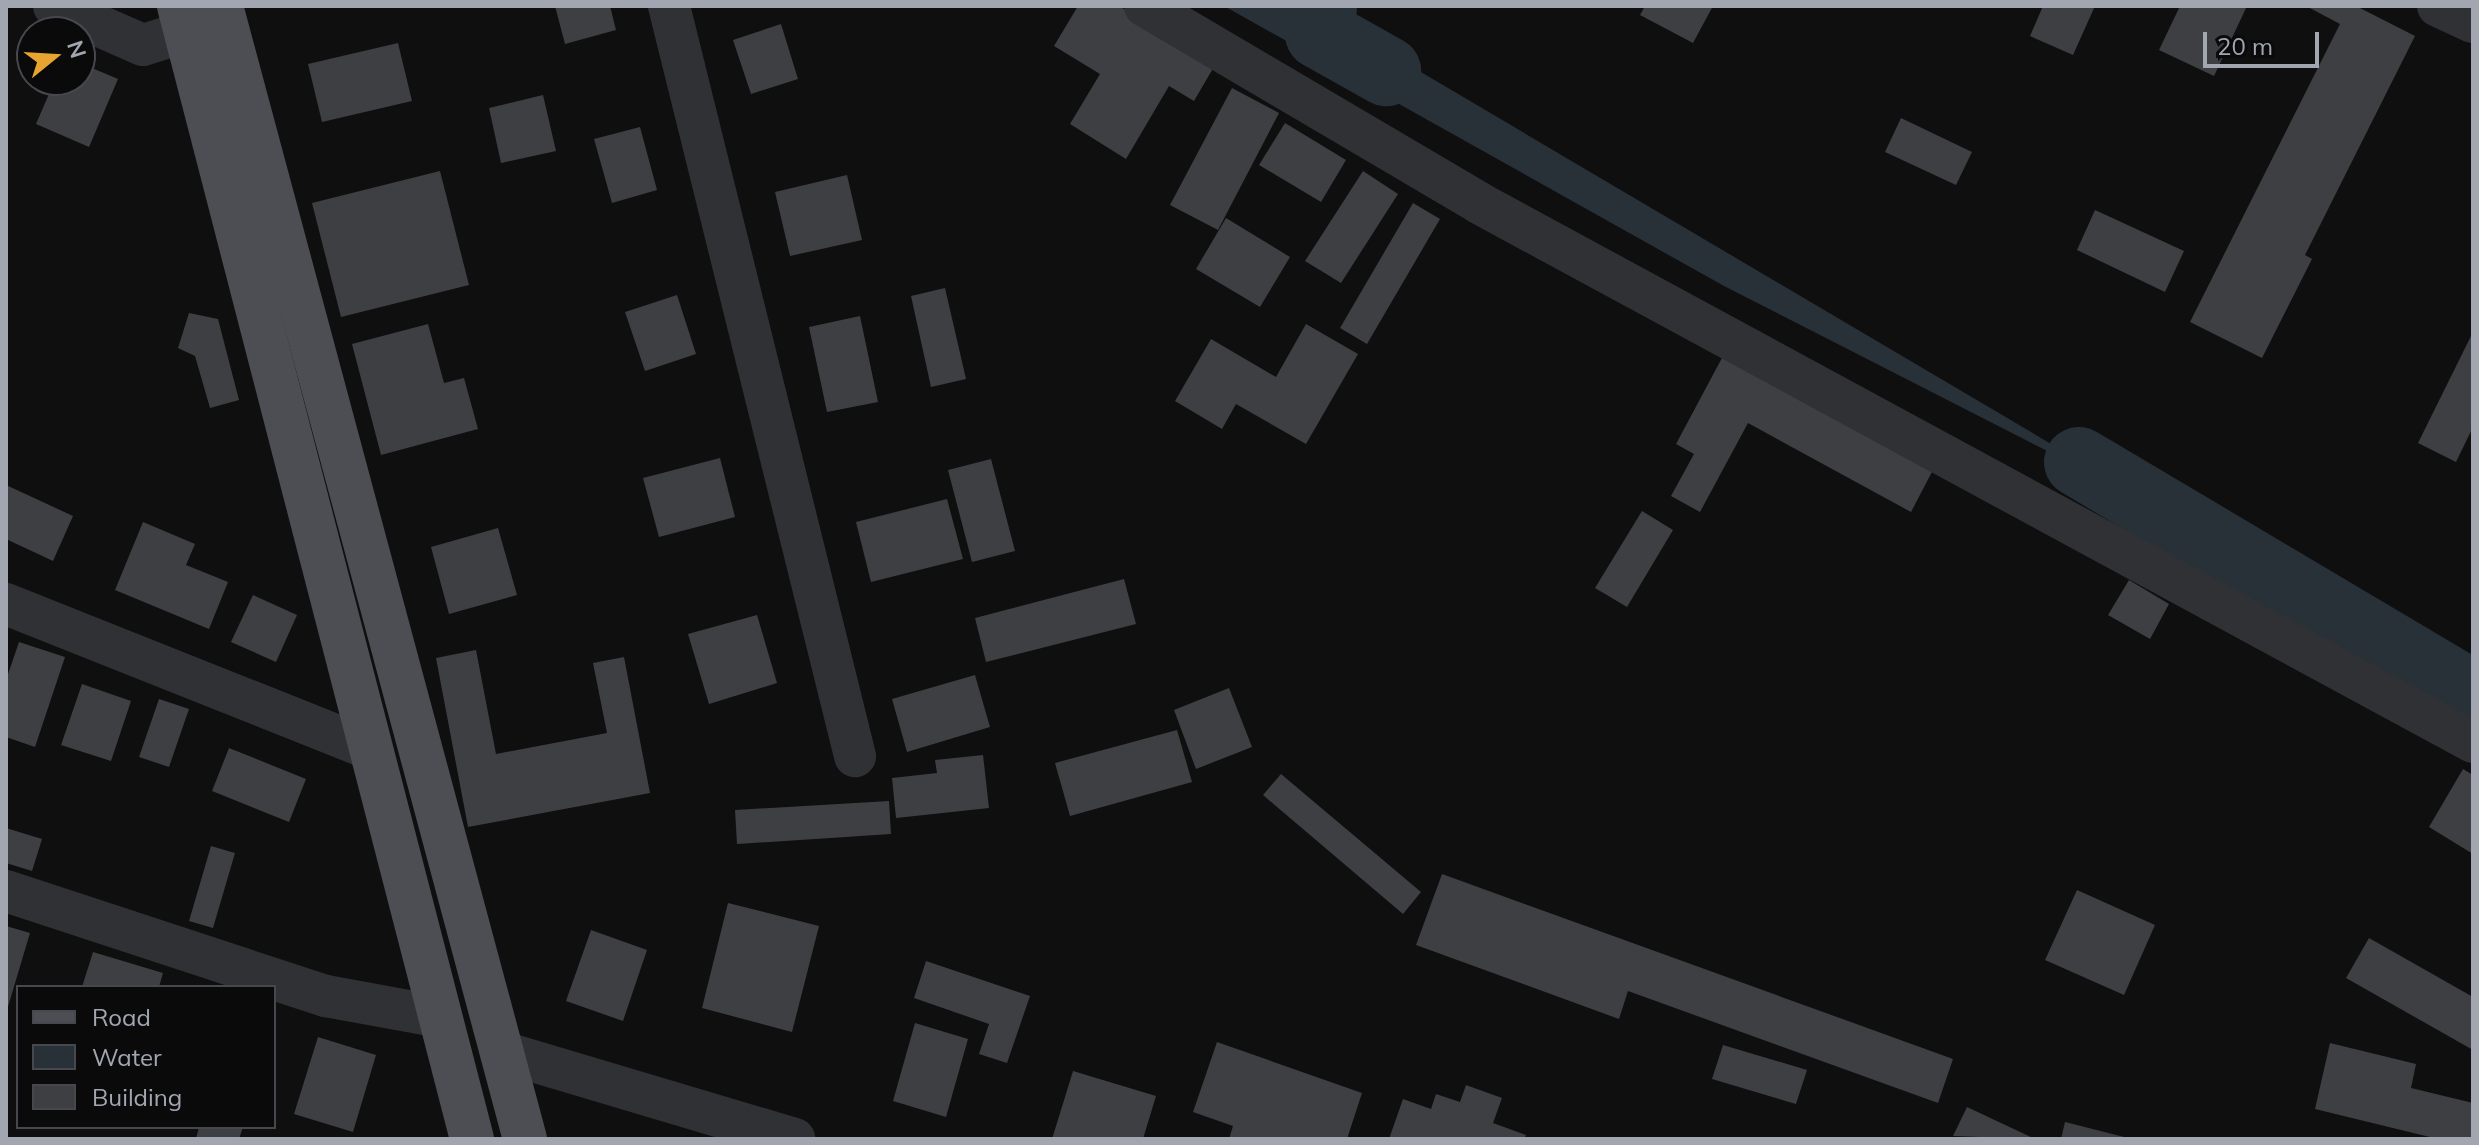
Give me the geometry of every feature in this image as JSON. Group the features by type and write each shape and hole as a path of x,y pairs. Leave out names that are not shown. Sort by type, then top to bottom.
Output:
{"main road":[{"path":"221,6 525,1139"},
{"path":"182,19 368,748 472,1139"}],"street":[{"path":"54,6 143,45 182,19"},
{"path":"669,6 855,756"},
{"path":"1145,6 1479,203 2473,742"},
{"path":"2438,6 2473,22"},
{"path":"6,604 368,748"},
{"path":"6,891 326,996 440,1017"},
{"path":"503,1052 794,1139"}],"water":[{"path":"1224,6 1309,6 2163,510 1724,286"}],"building":[{"path":"555,6 610,6 616,30 565,44"},
{"path":"1078,6 1119,6 1215,65 1194,101 1169,86 1126,159 1070,124 1100,74 1054,46"},
{"path":"1645,6 1713,6 1693,43 1640,15"},
{"path":"2043,6 2095,6 2073,55 2030,36"},
{"path":"2180,6 2247,6 2214,76 2159,50"},
{"path":"2306,6 2356,6 2415,36 2305,255 2312,259 2262,358 2190,322 2340,24"},
{"path":"781,24 798,79 751,94 733,40"},
{"path":"398,43 412,101 322,122 308,64"},
{"path":"96,70 118,79 89,147 36,124 48,96 96,96"},
{"path":"1232,88 1279,113 1218,230 1170,205"},
{"path":"543,95 556,151 501,163 489,108"},
{"path":"1901,118 1972,152 1956,185 1885,152"},
{"path":"1285,123 1346,160 1321,202 1259,165"},
{"path":"640,127 657,190 612,203 594,139"},
{"path":"440,171 469,285 341,317 312,203"},
{"path":"1363,171 1398,194 1341,283 1305,261"},
{"path":"847,175 862,240 790,256 775,192"},
{"path":"1413,203 1440,219 1367,344 1340,328"},
{"path":"2095,210 2184,251 2165,292 2077,250"},
{"path":"1226,218 1290,257 1260,307 1196,269"},
{"path":"945,288 966,379 931,387 911,296"},
{"path":"677,295 696,354 645,371 625,312"},
{"path":"189,313 218,319 239,400 210,408 195,356 178,348"},
{"path":"860,316 878,402 827,412 809,327"},
{"path":"428,324 444,383 464,378 478,429 381,455 352,344"},
{"path":"1306,324 1358,354 1306,444 1236,404 1222,429 1175,401 1211,339 1276,377"},
{"path":"2473,332 2473,427 2456,462 2418,443"},
{"path":"1723,356 1933,470 1911,512 1748,423 1700,512 1671,496 1694,454 1676,444"},
{"path":"720,458 735,517 659,537 643,478"},
{"path":"991,459 1015,551 972,562 948,470"},
{"path":"6,485 73,516 53,561 6,539"},
{"path":"947,499 963,559 871,582 856,522"},
{"path":"1642,511 1673,530 1627,607 1595,588"},
{"path":"143,522 195,544 186,565 228,582 209,629 115,590"},
{"path":"498,528 517,595 449,614 431,547"},
{"path":"1124,579 1136,624 986,662 975,618"},
{"path":"2129,580 2169,604 2150,639 2108,615"},
{"path":"253,595 297,615 276,662 231,642"},
{"path":"757,615 777,683 709,704 688,634"},
{"path":"19,642 65,657 35,747 6,737 6,680"},
{"path":"476,650 496,754 607,733 593,663 624,657 650,793 468,827 436,658"},
{"path":"975,675 990,727 907,752 892,699"},
{"path":"82,684 131,701 111,761 61,745"},
{"path":"1229,688 1252,747 1196,769 1174,710"},
{"path":"159,699 189,709 169,767 139,757"},
{"path":"1177,730 1192,782 1070,816 1055,763"},
{"path":"229,748 306,779 289,822 212,791"},
{"path":"983,755 989,808 896,818 892,778 937,773 935,760"},
{"path":"2463,769 2473,775 2473,854 2429,827"},
{"path":"1281,774 1421,892 1403,914 1263,795"},
{"path":"889,801 891,834 737,844 735,810"},
{"path":"6,828 42,839 32,871 6,863"},
{"path":"211,846 235,853 213,928 189,921"},
{"path":"1442,874 1953,1059 1938,1103 1628,991 1619,1019 1416,945"},
{"path":"2077,890 2155,925 2124,995 2045,960"},
{"path":"728,903 819,926 792,1032 702,1008"},
{"path":"6,926 30,933 7,1010 6,1010"},
{"path":"591,930 647,950 623,1021 566,1001"},
{"path":"2369,938 2473,997 2473,1050 2346,978"},
{"path":"93,952 163,973 160,985 83,985"},
{"path":"926,961 1030,996 1007,1063 979,1054 989,1024 914,998"},
{"path":"915,1023 968,1039 946,1117 893,1101"},
{"path":"318,1037 376,1055 353,1132 294,1114"},
{"path":"1217,1042 1362,1093 1347,1139 1229,1139 1233,1126 1193,1112"},
{"path":"2330,1043 2416,1064 2411,1088 2473,1103 2472,1139 2438,1139 2315,1109"},
{"path":"1723,1045 1807,1070 1796,1104 1712,1079"},
{"path":"1073,1071 1156,1096 1143,1139 1052,1139"},
{"path":"1466,1085 1502,1098 1493,1123 1526,1135 1524,1139 1389,1139 1403,1099 1431,1109 1436,1094 1460,1102"},
{"path":"1967,1107 2035,1139 1953,1136"},
{"path":"2065,1122 2128,1138 2061,1139"},
{"path":"198,1129 242,1129 239,1139 196,1139"}],"waterway":[{"path":"1322,6 1320,34 1386,71"},
{"path":"2079,462 2473,696"}]}
